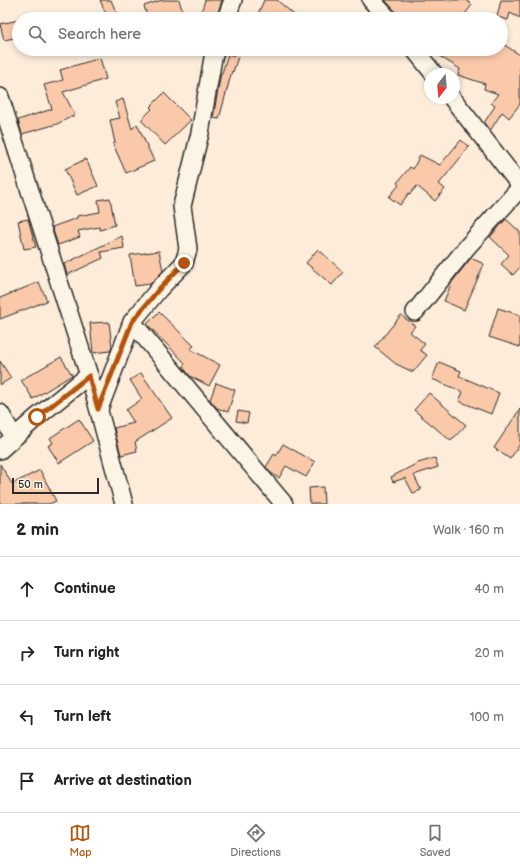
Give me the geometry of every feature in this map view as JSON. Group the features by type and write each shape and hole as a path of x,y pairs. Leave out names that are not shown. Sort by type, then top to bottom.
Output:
{"street":[{"path":"229,12 233,0"},
{"path":"371,0 382,12"},
{"path":"98,409 132,322 159,289 184,263 188,249 182,206 200,133 214,56"},
{"path":"420,56 429,68"},
{"path":"0,97 89,376 124,504"},
{"path":"457,104 520,185"},
{"path":"415,312 467,246 520,188"},
{"path":"132,322 284,504"},
{"path":"0,450 37,417 89,376"},
{"path":"0,413 14,437"}],"building":[{"path":"100,0 111,0 116,12 105,12"},
{"path":"162,0 179,0 183,12 146,12 144,6"},
{"path":"205,0 222,0 218,12 201,12"},
{"path":"264,0 277,0 291,12 259,12"},
{"path":"385,0 466,0 472,5 466,12 396,12"},
{"path":"501,0 520,0 520,18 510,13 508,20 508,12 498,12"},
{"path":"12,21 12,38 4,40 0,24"},
{"path":"508,47 520,55 520,104 509,118 502,112 490,131 484,123 495,106 491,103 498,94 484,89 485,84 460,76 460,68 439,56 508,56"},
{"path":"227,56 238,57 233,72 232,71 219,119 213,118 222,73"},
{"path":"100,58 106,79 63,92 75,115 57,124 22,134 18,120 52,109 44,85 63,80 60,70"},
{"path":"164,93 191,120 165,145 141,120 152,109 150,107"},
{"path":"123,99 132,129 137,124 154,161 126,173 113,144 115,143 110,120 120,118 115,102"},
{"path":"461,140 469,147 439,184 445,189 435,201 417,186 410,194 409,193 400,205 389,197 399,185 397,183 410,167 413,169 420,155 440,165"},
{"path":"86,159 98,186 77,195 65,169"},
{"path":"110,198 115,225 100,230 99,227 78,231 80,237 58,245 52,227 77,218 77,216 100,212 98,200"},
{"path":"28,219 36,247 24,249 18,221"},
{"path":"506,219 520,232 520,267 513,275 501,264 509,255 490,237"},
{"path":"122,236 124,248 101,252 103,258 67,275 64,264"},
{"path":"318,249 343,272 332,285 306,263"},
{"path":"159,251 163,271 150,284 135,286 130,255"},
{"path":"471,258 484,264 464,310 444,301 452,282"},
{"path":"39,282 47,301 0,319 0,298"},
{"path":"498,308 520,315 520,347 489,337"},
{"path":"159,312 194,346 190,349 220,365 209,386 190,376 183,367 185,363 147,324"},
{"path":"401,315 415,326 410,332 425,344 420,350 427,355 413,372 396,364 375,347"},
{"path":"109,322 112,347 110,351 93,353 90,323"},
{"path":"61,357 72,375 33,399 21,380"},
{"path":"0,361 11,378 0,385"},
{"path":"439,362 461,371 459,376 499,393 491,414 459,401 463,392 432,379"},
{"path":"141,373 172,418 135,442 137,451 121,455 114,428 134,423 126,410 142,399 130,380"},
{"path":"216,383 235,390 228,412 217,408 210,400"},
{"path":"429,393 466,425 451,441 414,410"},
{"path":"520,409 520,444 510,459 494,448"},
{"path":"238,411 249,413 247,423 236,421"},
{"path":"79,419 93,441 59,463 48,446 53,443 50,438"},
{"path":"283,444 315,462 306,477 286,466 279,478 271,473 266,467 274,454 276,456"},
{"path":"435,458 438,467 414,475 421,490 413,493 405,478 393,482 391,477 418,463"},
{"path":"0,464 12,484 40,470 56,501 49,504 0,504"},
{"path":"323,487 324,504 310,504 309,488"}],"route":[{"path":"37,417 89,376 98,409 132,322 159,289 184,263"}]}
